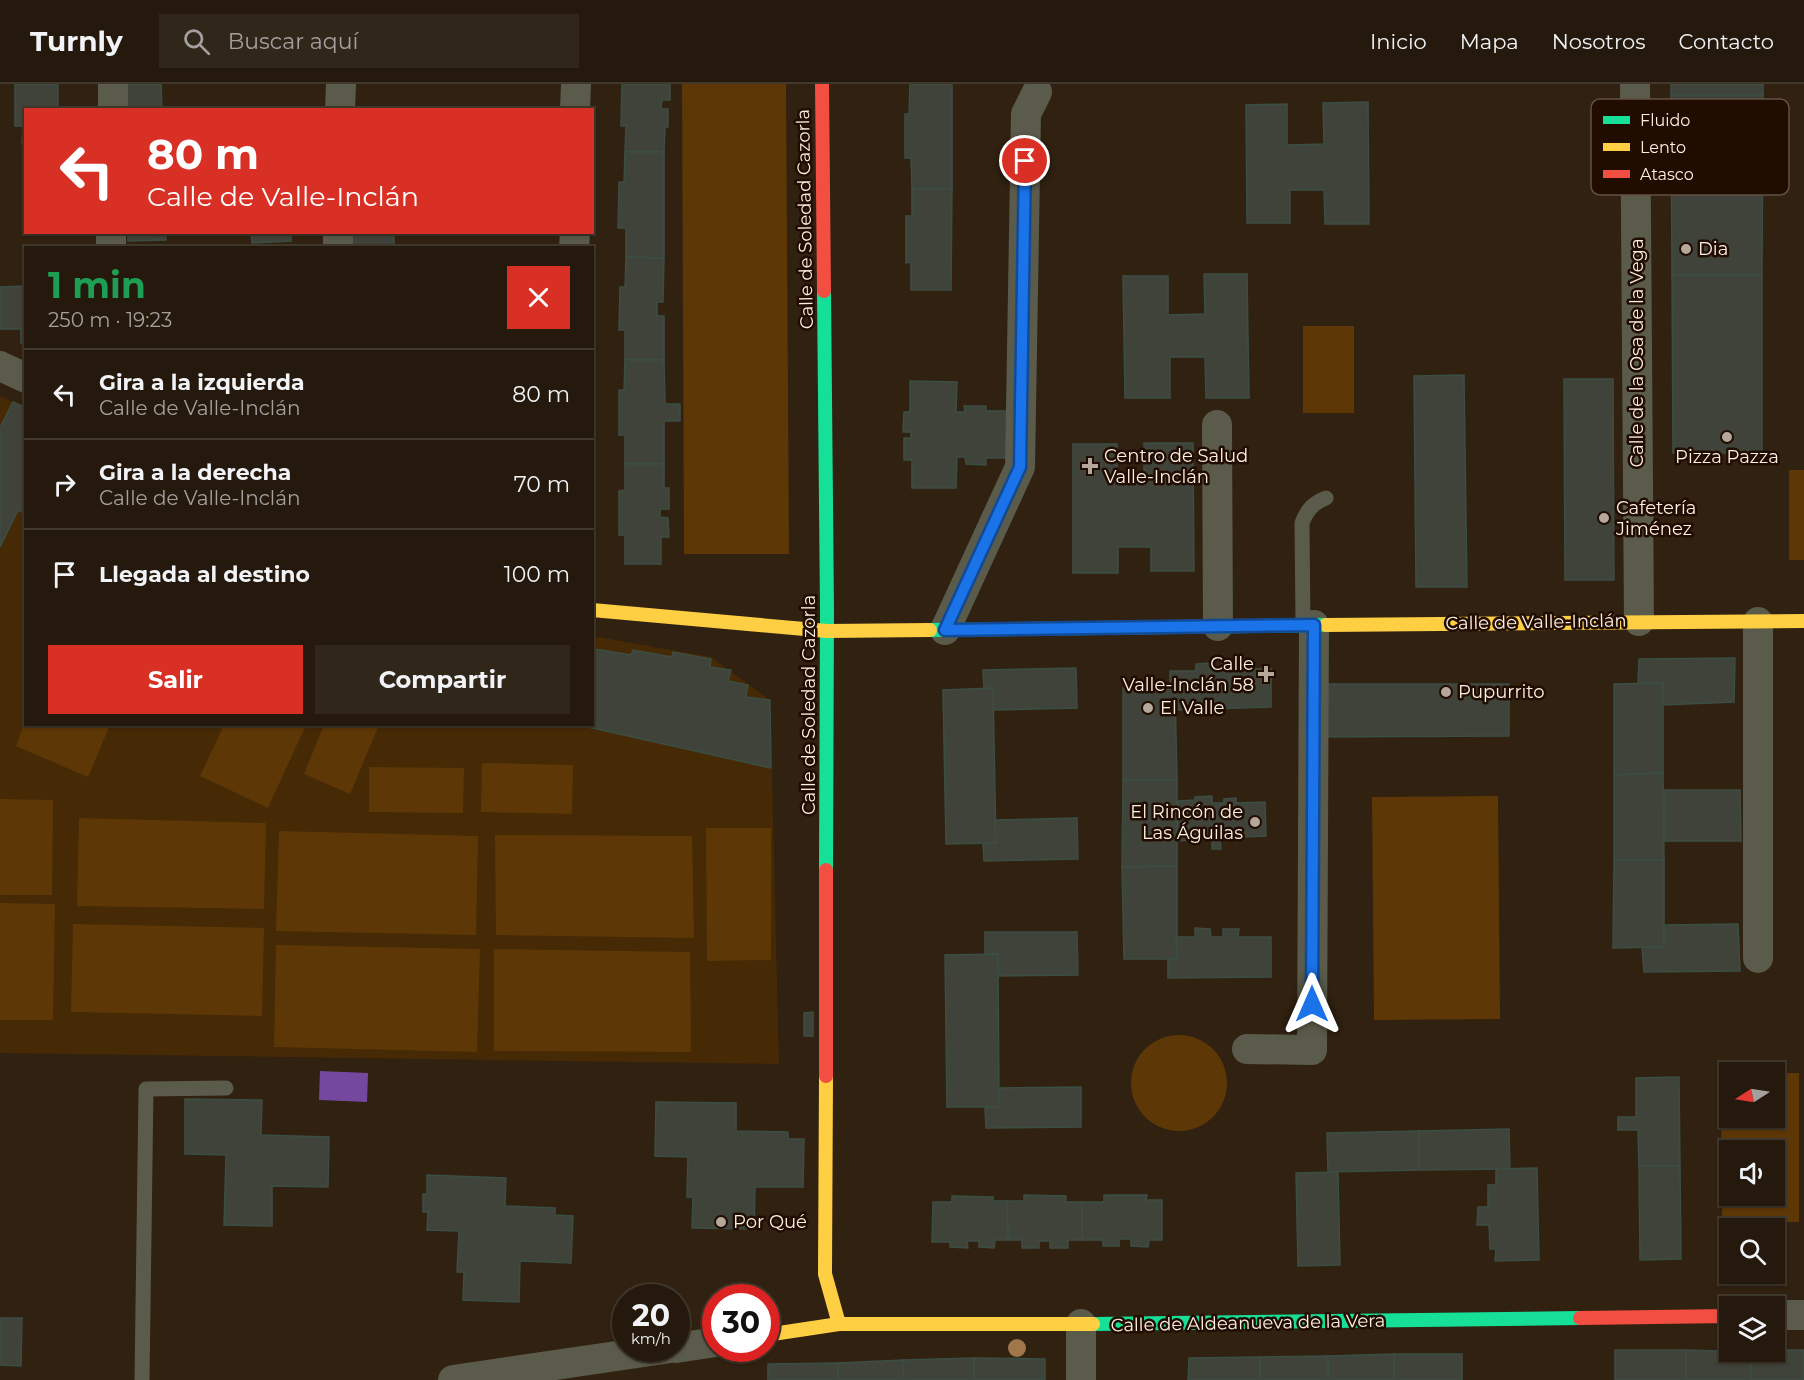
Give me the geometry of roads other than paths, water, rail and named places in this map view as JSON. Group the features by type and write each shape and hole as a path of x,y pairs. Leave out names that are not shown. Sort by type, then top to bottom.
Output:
{"street":[{"path":"113,84 113,108"},
{"path":"340,108 341,84"},
{"path":"576,84 576,108"},
{"name":"Calle de Soledad Cazorla","path":"822,84 827,631 825,1274 839,1324"},
{"name":"Calle de la Osa de la Vega","path":"1635,84 1635,99"},
{"path":"945,630 1020,467 1026,114 1037,92"},
{"name":"Calle de la Osa de la Vega","path":"1636,195 1639,621"},
{"path":"0,366 24,377"},
{"path":"1217,425 1218,626"},
{"name":"Calle de Valle-Inclán","path":"594,610 827,631 1804,621"},
{"path":"1758,622 1758,958"},
{"path":"1247,1048 1312,1050 1309,625"},
{"path":"1785,1315 1804,1315"},
{"name":"Calle de Aldeanueva de la Vera","path":"780,1333 839,1324 1081,1324 1719,1316"},
{"path":"1081,1324 1082,1380"},
{"path":"453,1380 612,1357"}],"lane":[{"path":"1309,625 1302,523 1311,506 1326,498"},
{"path":"142,1380 146,1089 226,1088"}],"place":[{"name":"Dia","path":"1686,249"},
{"name":"Pizza Pazza","path":"1727,437"},
{"name":"Centro de Salud Valle-Inclán","path":"1090,466"},
{"name":"Cafetería Jiménez","path":"1604,518"},
{"name":"Calle Valle-Inclán 58","path":"1266,674"},
{"name":"Pupurrito","path":"1446,692"},
{"name":"El Valle","path":"1148,708"},
{"name":"El Rincón de Las Águilas","path":"1255,822"},
{"name":"Por Qué","path":"721,1222"}]}
